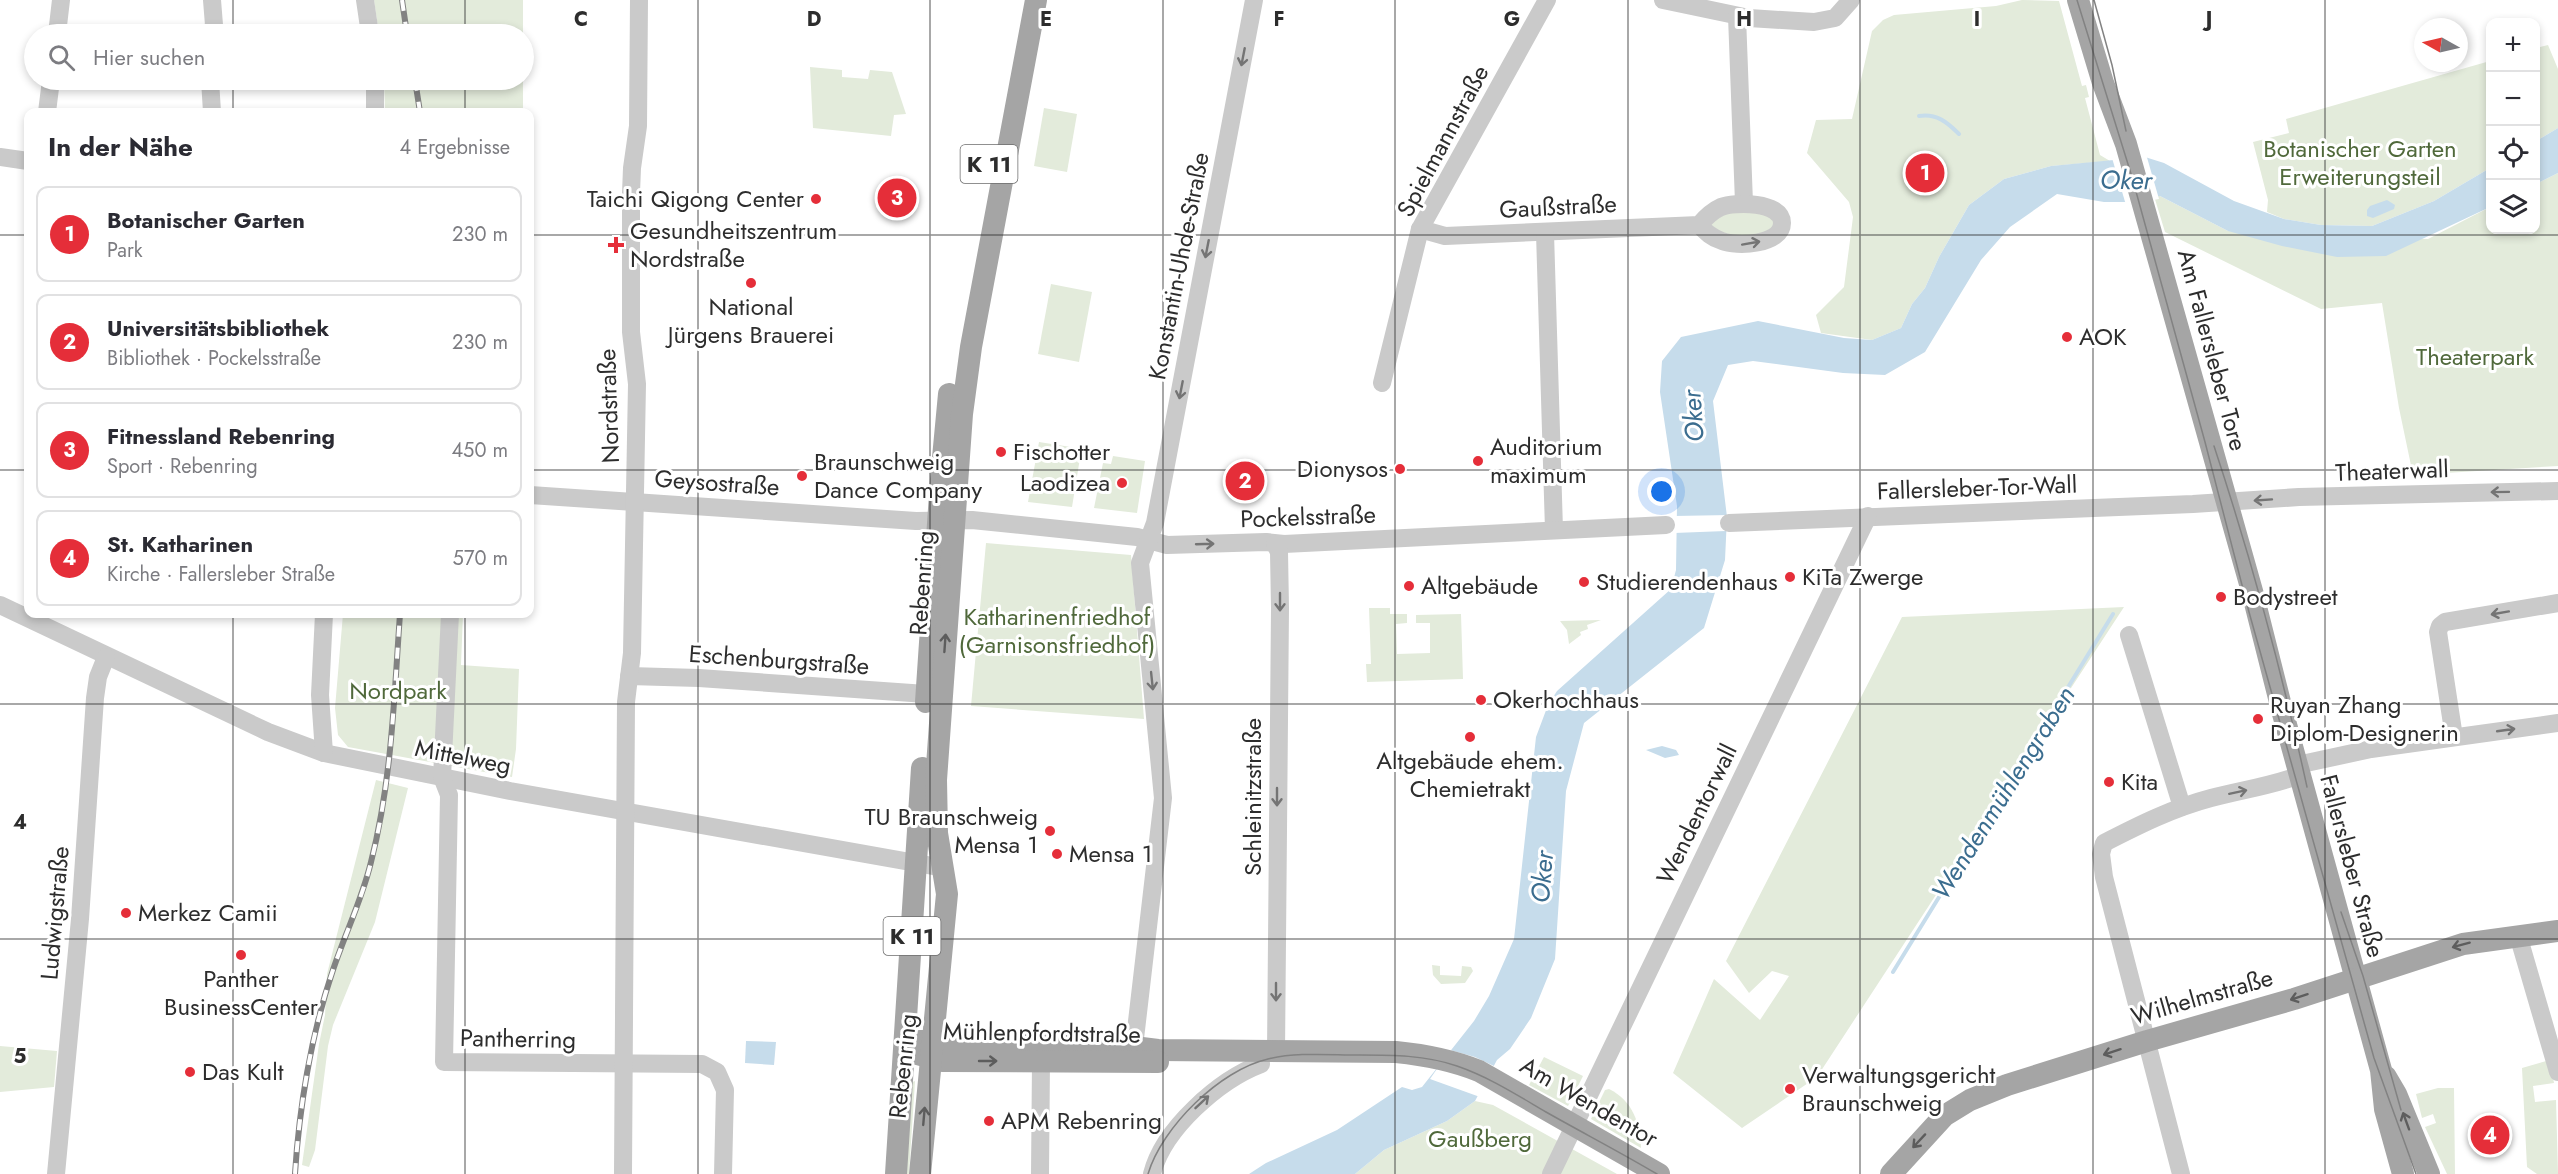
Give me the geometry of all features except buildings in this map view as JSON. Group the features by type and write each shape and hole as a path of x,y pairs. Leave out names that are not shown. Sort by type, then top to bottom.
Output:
{"main road":[{"name":"Rebenring","path":"920,1174 947,894 936,822 946,520 945,429 960,328 1020,0"},
{"name":"Rebenring","path":"896,1174 926,694 946,520 971,347 1036,0"},
{"path":"2078,0 2103,83 2126,144"},
{"path":"2093,0 2115,84 2126,144"},
{"name":"Am Fallersleber Tore","path":"2126,144 2227,502"},
{"name":"Fallersleber Straße","path":"2227,502 2381,1070 2385,1109 2403,1174"},
{"name":"Wilhelmstraße","path":"1891,1174 1932,1127 1966,1102 2007,1085 2147,1041 2294,999 2463,944 2558,931"},
{"name":"Mühlenpfordtstraße","path":"903,1044 918,1055 931,1049 1087,1041 1158,1050 1268,1058"},
{"name":"Mühlenpfordtstraße","path":"931,1049 1041,1061 1268,1058 1396,1052 1440,1064 1489,1083"},
{"name":"Fallersleber Straße","path":"2381,1070 2396,1094 2429,1174"},
{"name":"Am Wendentor","path":"1489,1083 1659,1174"},
{"name":"Am Wendentor","path":"1573,1129 1645,1174"}],"street":[{"path":"58,24 61,0"},
{"path":"212,0 214,24"},
{"path":"364,0 368,24"},
{"name":"Nordstraße","path":"627,812 626,702 632,653 637,384 631,332 631,193 638,126 639,0"},
{"name":"Konstantin-Uhde-Straße","path":"1134,1047 1164,798 1140,563 1155,524 1254,0"},
{"name":"Spielmannstraße","path":"1382,383 1420,229 1547,0"},
{"path":"1663,0 1737,16 1825,21 1835,18 1851,0"},
{"path":"1737,16 1744,203"},
{"path":"48,108 50,90"},
{"path":"211,90 213,108"},
{"path":"375,90 375,108"},
{"path":"0,157 24,160"},
{"path":"1744,203 1765,207 1777,213 1782,220 1777,233 1756,243 1730,244 1712,237 1699,225 1720,207 1744,203"},
{"name":"Gaußstraße","path":"1420,229 1445,236 1699,225"},
{"path":"1545,233 1554,530"},
{"name":"Theaterwall","path":"2227,502 2299,497 2558,491"},
{"name":"Geysostraße","path":"534,495 946,520"},
{"name":"Fallersleber-Tor-Wall","path":"1728,523 2227,502"},
{"name":"Wendentorwall","path":"1551,1174 1868,516"},
{"name":"Pockelsstraße","path":"946,520 972,520 1075,530 1148,540 1167,545 1266,542 1275,544 1666,525"},
{"name":"Schleinitzstraße","path":"1268,1058 1280,608 1279,552 1275,544"},
{"path":"2454,737 2438,632 2440,626 2445,622 2558,603"},
{"name":"Mittelweg","path":"0,604 24,616"},
{"name":"Mittelweg","path":"28,618 268,732 324,753 627,812 944,868"},
{"path":"324,618 320,695 324,753"},
{"path":"442,777 450,618"},
{"path":"2128,635 2182,807"},
{"name":"Ludwigstraße","path":"56,1174 80,919 95,698 98,677 106,657"},
{"name":"Eschenburgstraße","path":"629,676 699,678 926,694"},
{"path":"304,745 320,695"},
{"path":"2181,1174 2104,877 2101,854 2104,843 2142,823 2182,807 2276,783 2299,770 2371,749 2558,723"},
{"name":"Pantherring","path":"442,777 449,795 444,1062 625,1064"},
{"path":"623,1174 627,812"},
{"path":"2518,935 2555,1055 2558,1072"},
{"path":"1152,1174 1158,1155 1189,1114 1241,1072 1268,1058"},
{"path":"1040,1174 1041,1061"},
{"path":"625,1064 702,1064 717,1072 725,1090 723,1174"}],"green space":[{"path":"374,0 523,0 523,24 378,24"},
{"path":"2022,0 2059,1 2082,86 2086,85 2089,97 2085,98 2100,155 2110,161 2051,166 2004,179 1969,205 1939,257 1925,288 1912,304 1901,328 1872,340 1821,333 1816,315 1844,287 1853,217 1849,202 1807,153 1816,120 1852,119 1872,31 1883,20 1894,15 1996,6"},
{"path":"2548,45 2558,69 2558,128 2540,139 2540,72 2540,47"},
{"name":"Botanischer Garten Erweiterungsteil","path":"2486,62 2486,170 2434,201 2372,226 2321,225 2284,219 2267,212 2268,200 2253,142 2289,133 2286,119 2451,72 2468,72 2468,67"},
{"path":"810,67 842,70 842,77 868,79 870,70 892,72 906,114 894,115 891,136 813,128"},
{"path":"384,90 523,90 523,108 385,108"},
{"path":"1044,108 1077,114 1067,172 1034,166"},
{"name":"Theaterpark","path":"2558,173 2558,466 2413,475 2399,408 2382,303 2321,309 2165,232 2154,196 2160,196 2228,231 2428,239 2486,209 2486,234 2540,234 2540,182"},
{"path":"1736,209 1775,217 1774,231 1734,241 1709,224"},
{"path":"1051,284 1092,292 1079,362 1038,354"},
{"path":"1039,442 1071,447 1069,456 1080,458 1072,507 1028,502"},
{"path":"1113,456 1145,461 1137,513 1094,508 1103,463 1111,464"},
{"name":"Katharinenfriedhof (Garnisonsfriedhof)","path":"986,543 1131,555 1144,719 971,706"},
{"path":"2124,607 1817,1077 1742,1128 1673,1073 1714,979 1760,1020 1789,976 1772,971 1749,993 1726,961 1902,617"},
{"path":"1369,608 1390,608 1390,614 1407,614 1407,623 1396,624 1397,654 1430,653 1430,623 1416,623 1416,615 1461,614 1463,679 1367,682 1366,664 1371,664"},
{"name":"Nordpark","path":"343,618 463,618 461,665 519,669 516,749 512,777 348,747 338,735 335,708"},
{"path":"1601,620 1587,625 1588,629 1580,632 1581,635 1569,644 1567,630 1560,621"},
{"path":"376,780 408,788 375,922 333,1025 328,1046 315,1150 309,1167 302,1165 325,1015 327,974"},
{"path":"1432,965 1440,966 1440,975 1461,976 1462,966 1471,967 1473,971 1465,983 1441,984 1433,975"},
{"path":"0,1046 57,1051 54,1087 0,1092"},
{"path":"1544,1057 1583,1076 1568,1106 1529,1085"},
{"path":"2550,1060 2554,1083 2533,1086 2535,1102 2556,1100 2558,1174 2537,1174 2527,1167 2522,1068"},
{"path":"915,1081 909,1174 903,1174 910,1083"},
{"path":"2438,1088 2454,1088 2455,1174 2447,1174 2425,1127 2436,1123 2433,1114 2422,1118 2416,1094"},
{"path":"1609,1089 1624,1100 1634,1114 1641,1148 1591,1119 1605,1090"},
{"name":"Gaußberg","path":"1475,1101 1493,1105 1617,1174 1355,1174 1384,1150 1447,1121"}],"water":[{"path":"2558,128 2558,173 2540,182 2540,180 2540,139"},
{"name":"Oker","path":"2145,157 2164,163 2234,201 2284,219 2321,225 2372,226 2434,201 2486,170 2486,209 2386,256 2337,257 2282,246 2228,231 2160,196 2130,202 2104,202 2057,194 2010,227 1981,260 1925,352 1885,375 1843,373 1753,361 1728,365 1713,401 1727,517 1725,560 1704,628 1584,723 1566,791 1555,959 1531,1018 1510,1049 1497,1060 1475,1101 1447,1121 1384,1150 1355,1174 1249,1174 1266,1163 1337,1130 1402,1087 1412,1090 1422,1087 1474,1021 1489,996 1514,939 1536,737 1548,705 1557,691 1671,589 1676,570 1677,506 1660,392 1662,361 1681,337 1758,321 1844,338 1872,340 1901,328 1912,304 1925,288 1939,257 1969,205 2004,179 2051,166"},
{"path":"2387,200 2395,205 2394,209 2373,218 2367,216 2370,206"},
{"path":"1662,746 1676,750 1679,755 1665,758 1646,750"},
{"path":"746,1041 776,1042 774,1065 745,1063"}],"pier":[{"path":"2146,154 2159,199 2126,205 2112,158"},
{"path":"1730,515 1726,531 1674,533 1674,516"},
{"path":"1450,1050 1475,1057 1496,1067 1480,1097 1430,1079"}],"waterway":[{"path":"1919,116 1925,115 1941,119 1959,134"},
{"name":"Wendenmühlengraben","path":"1893,972 2113,614"}],"tram line":[{"path":"2077,0 2132,177 2249,612 2374,1058 2416,1174"},
{"path":"2094,0 2112,65 2126,131"},
{"path":"2214,446 2265,615 2307,787"},
{"path":"2341,912 2363,976 2401,1110"},
{"path":"1148,1174 1155,1156 1179,1120 1213,1088 1250,1065 1290,1055 1313,1054 1408,1056 1457,1066 1503,1087 1657,1174"}],"railway":[{"path":"402,0 406,24"},
{"path":"417,90 419,108"},
{"path":"295,1174 303,1098 318,1021 332,973 367,876 384,800 400,618"}],"place":[{"name":"Botanischer Garten","path":"1925,173"},
{"name":"Fitnessland Rebenring","path":"897,198"},
{"name":"Taichi Qigong Center","path":"816,199"},
{"name":"Gesundheitszentrum Nordstraße","path":"616,245"},
{"name":"National Jürgens Brauerei","path":"751,283"},
{"name":"AOK","path":"2067,337"},
{"name":"Fischotter","path":"1001,452"},
{"name":"Auditorium maximum","path":"1478,461"},
{"name":"Dionysos","path":"1400,469"},
{"name":"Braunschweig Dance Company","path":"802,476"},
{"name":"Universitätsbibliothek","path":"1245,481"},
{"name":"Laodizea","path":"1122,483"},
{"name":"KiTa Zwerge","path":"1790,577"},
{"name":"Studierendenhaus","path":"1584,582"},
{"name":"Altgebäude","path":"1409,586"},
{"name":"Bodystreet","path":"2221,597"},
{"name":"Okerhochhaus","path":"1481,700"},
{"name":"Ruyan Zhang Diplom-Designerin","path":"2258,719"},
{"name":"Altgebäude ehem. Chemietrakt","path":"1470,737"},
{"name":"Kita","path":"2109,782"},
{"name":"TU Braunschweig Mensa 1","path":"1050,831"},
{"name":"Mensa 1","path":"1057,854"},
{"name":"Merkez Camii","path":"126,913"},
{"name":"Panther BusinessCenter","path":"241,955"},
{"name":"Das Kult","path":"190,1072"},
{"name":"Verwaltungsgericht Braunschweig","path":"1790,1089"},
{"name":"APM Rebenring","path":"989,1121"},
{"name":"St. Katharinen","path":"2490,1135"}]}
